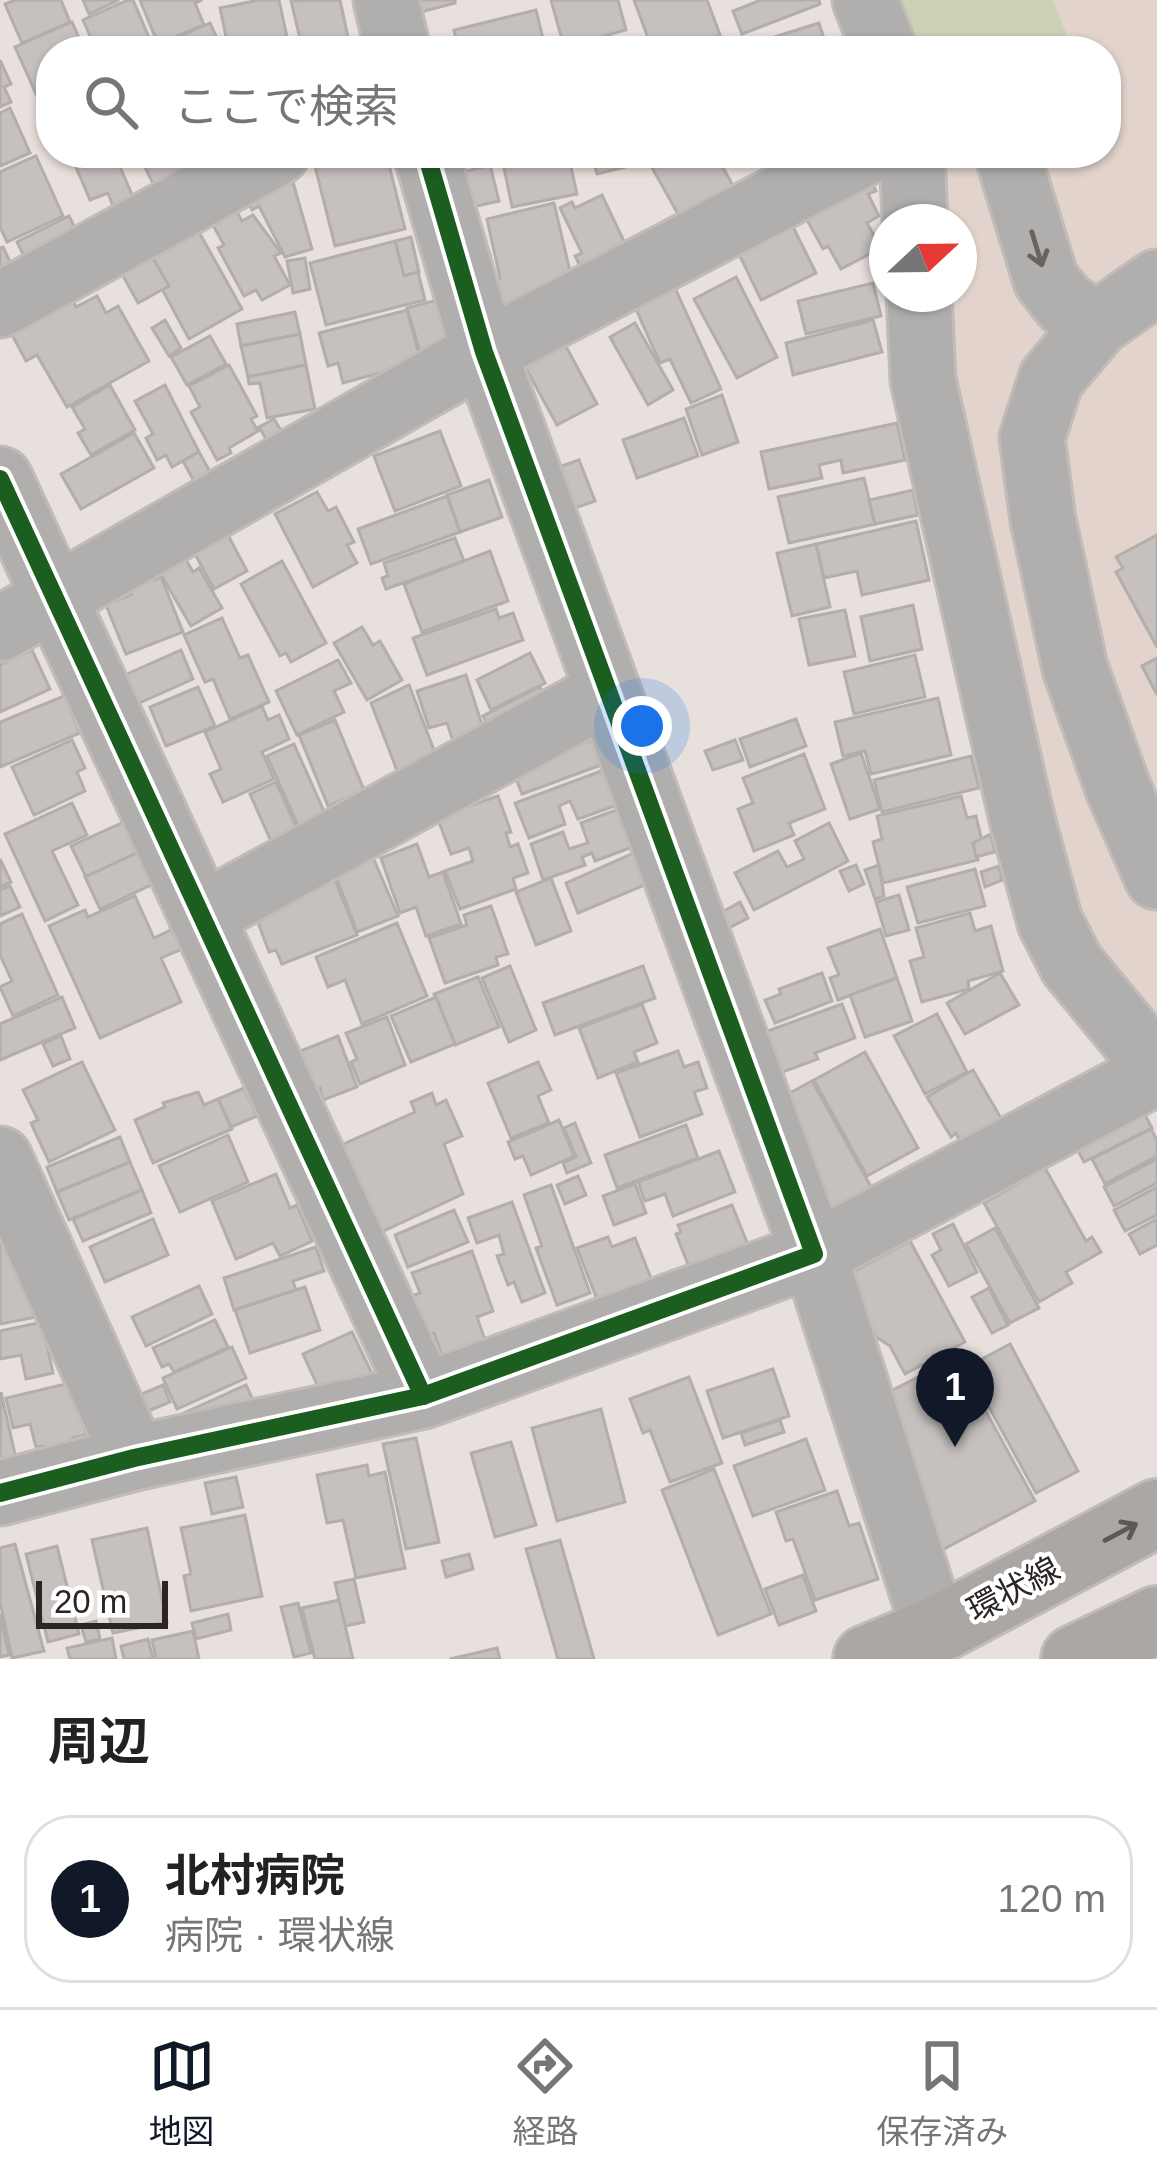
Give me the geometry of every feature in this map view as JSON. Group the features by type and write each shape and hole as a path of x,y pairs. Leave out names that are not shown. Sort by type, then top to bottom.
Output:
{"main road":[{"name":"環状線","path":"867,1659 935,1631 1157,1513"},
{"path":"1075,1659 1157,1620"}],"street":[{"path":"386,0 394,36"},
{"path":"865,0 879,36"},
{"path":"0,304 249,168"},
{"path":"430,168 484,352 814,1254 935,1631"},
{"path":"0,629 484,352 836,168"},
{"path":"912,168 914,204"},
{"path":"1012,168 1046,280 1065,304 1097,324"},
{"path":"1157,282 1097,324 1052,379 1032,438 1043,520 1075,668 1118,788 1157,877"},
{"path":"0,1493 134,1457 422,1396 814,1254 1157,1070 1072,965 1050,922 923,380 920,312"},
{"path":"0,479 422,1396"},
{"path":"201,916 608,692"},
{"path":"0,1159 134,1457"}],"shaded area":[{"path":"879,0 1157,0 1157,1032 1081,932 1004,654 942,312 977,312 977,204 934,204 931,168 1121,168 1121,36 891,36"}],"green space":[{"path":"897,0 1053,0 1067,36 910,36"}],"building":[{"path":"61,0 70,22 22,43 5,4"},
{"path":"83,0 119,0 89,14"},
{"path":"133,0 148,36 90,36 83,20"},
{"path":"140,0 202,0 195,3 204,25 177,36 155,36"},
{"path":"279,0 287,36 226,36 220,8"},
{"path":"340,0 348,36 299,36 291,1"},
{"path":"414,0 455,0 455,3 417,13"},
{"path":"551,0 618,0 626,30 604,36 561,36"},
{"path":"634,0 707,0 720,35 717,36 647,36"},
{"path":"761,0 819,0 820,4 742,34 733,11"},
{"path":"536,10 542,36 455,36 454,30"},
{"path":"72,22 78,36 40,36"},
{"path":"210,23 216,36 180,36"},
{"path":"819,23 823,36 778,36"},
{"path":"36,38 36,94 15,47"},
{"path":"0,60 11,84 4,87 11,102 0,107"},
{"path":"10,108 30,153 0,166 0,113"},
{"path":"36,156 36,168 41,168 63,216 7,242 0,227 0,172"},
{"path":"76,168 120,168 142,218 121,227 108,193 90,200"},
{"path":"145,168 192,168 201,186 163,204"},
{"path":"289,168 312,249 285,257 259,206 252,210 243,192"},
{"path":"316,168 390,168 405,229 335,246"},
{"path":"491,168 499,201 468,208 459,173"},
{"path":"504,168 571,168 577,194 512,207"},
{"path":"652,168 723,168 737,193 683,223"},
{"path":"866,173 876,191 868,194 873,204 869,204 867,223 869,254 841,269 828,246 823,249 801,209"},
{"path":"602,195 631,256 586,278 575,256 582,253 560,208 572,202 575,208"},
{"path":"554,203 572,280 499,311 492,280 500,278 487,219"},
{"path":"233,205 242,221 253,215 281,253 274,256 290,285 262,300 256,290 244,296 218,248 224,245 209,218"},
{"path":"69,216 86,250 34,276 17,242"},
{"path":"195,225 242,309 189,339 162,289 169,286 149,251"},
{"path":"793,227 816,273 761,300 739,254"},
{"path":"411,237 419,272 404,276 395,241"},
{"path":"395,241 404,276 418,272 425,300 326,325 310,263"},
{"path":"0,248 22,287 0,297"},
{"path":"152,257 169,286 138,303 122,274"},
{"path":"305,258 310,289 293,293 287,261"},
{"path":"736,277 777,357 737,378 694,299"},
{"path":"869,284 869,312 881,316 806,334 798,301"},
{"path":"675,288 721,389 691,403 670,359 660,363 635,307"},
{"path":"97,296 106,313 118,306 149,361 67,407 37,355 26,361 10,331 71,298 76,307"},
{"path":"437,300 447,337 441,339 443,350 421,355 407,308"},
{"path":"407,310 421,362 343,383 338,363 328,366 319,333"},
{"path":"295,312 300,334 241,346 237,324"},
{"path":"165,320 181,348 169,356 152,328"},
{"path":"873,320 882,352 793,375 786,343"},
{"path":"635,323 673,390 648,405 610,337"},
{"path":"300,334 306,365 248,377 241,346"},
{"path":"210,336 226,364 187,385 171,357"},
{"path":"563,341 597,404 557,425 523,363"},
{"path":"229,365 257,416 251,419 258,431 217,460 191,412 200,407 189,386"},
{"path":"306,365 315,409 267,418 260,383 249,384 248,377"},
{"path":"110,385 135,430 91,455 78,433 85,429 72,407"},
{"path":"165,385 199,452 172,467 166,455 157,460 146,438 153,434 135,401"},
{"path":"722,395 738,442 702,455 686,409"},
{"path":"684,418 698,456 637,478 623,440"},
{"path":"274,419 285,437 270,446 259,427"},
{"path":"897,423 905,460 843,473 841,460 819,465 822,478 769,489 761,452"},
{"path":"440,431 461,486 395,511 374,456"},
{"path":"134,433 154,468 81,509 61,474"},
{"path":"199,452 213,477 196,485 183,461"},
{"path":"579,460 595,501 566,511 551,470"},
{"path":"864,478 875,524 789,543 778,497"},
{"path":"489,480 502,517 460,532 447,495"},
{"path":"913,490 918,515 875,524 869,500"},
{"path":"317,492 328,511 336,507 354,542 347,545 357,563 313,587 275,514"},
{"path":"447,496 460,532 371,564 358,529"},
{"path":"916,521 929,580 862,595 857,571 824,578 816,544"},
{"path":"228,535 247,571 214,589 195,554"},
{"path":"1157,535 1157,647 1116,572 1123,568 1116,557"},
{"path":"455,538 464,561 386,589 384,563"},
{"path":"816,544 830,607 792,616 777,553"},
{"path":"490,551 508,601 422,632 404,584"},
{"path":"185,558 193,572 199,568 222,608 191,626 160,573"},
{"path":"282,561 326,643 291,662 286,653 280,656 241,584"},
{"path":"161,577 183,632 126,654 106,605 131,595 129,589"},
{"path":"913,605 922,649 870,661 861,617"},
{"path":"496,609 499,618 513,613 523,640 427,675 413,638"},
{"path":"845,610 855,656 809,665 799,619"},
{"path":"222,618 240,658 248,655 269,702 230,719 213,679 205,682 184,635"},
{"path":"362,627 373,645 380,641 402,680 367,700 334,643"},
{"path":"32,650 50,689 0,712 0,665"},
{"path":"181,650 193,679 137,704 125,675"},
{"path":"530,653 545,683 491,710 477,680"},
{"path":"915,655 925,697 854,714 844,672"},
{"path":"1157,658 1157,695 1142,666"},
{"path":"338,660 351,683 334,691 344,712 297,735 276,691"},
{"path":"466,675 485,734 454,744 447,723 429,728 417,691"},
{"path":"409,685 437,758 398,773 371,703"},
{"path":"198,687 215,726 166,746 150,707"},
{"path":"540,687 549,706 493,735 483,716"},
{"path":"64,696 80,733 0,767 0,722"},
{"path":"938,698 951,755 871,774 865,751 843,756 835,722"},
{"path":"262,706 268,720 279,715 289,739 262,752 274,779 223,802 210,774 221,769 205,732"},
{"path":"796,719 806,746 750,767 740,739"},
{"path":"335,720 364,790 328,806 299,735"},
{"path":"72,740 85,768 77,772 85,791 34,815 12,767"},
{"path":"592,740 601,765 522,794 511,765"},
{"path":"735,740 743,760 713,770 705,751"},
{"path":"294,744 326,816 299,828 267,756"},
{"path":"861,753 880,809 850,819 831,764"},
{"path":"804,754 825,809 789,823 794,835 754,851 738,809 753,803 743,778"},
{"path":"971,756 979,788 882,812 874,780"},
{"path":"604,770 617,805 578,819 570,801 559,806 565,824 529,838 515,803"},
{"path":"276,782 300,836 274,848 250,794"},
{"path":"498,796 511,832 506,833 510,847 518,844 528,873 513,878 516,889 460,909 445,871 473,861 469,848 451,854 437,817"},
{"path":"961,796 967,818 976,816 982,841 973,843 978,860 883,883 873,842 882,839 877,816"},
{"path":"72,803 87,835 52,851 78,905 45,921 5,834"},
{"path":"619,809 632,847 595,861 592,853 582,857 585,865 543,880 531,844 563,832 569,849 588,843 581,823"},
{"path":"124,822 139,852 86,877 71,846"},
{"path":"829,823 848,861 754,910 735,873 778,851 787,867 804,859 795,841"},
{"path":"991,834 995,852 976,857 973,843"},
{"path":"417,844 429,877 443,872 461,924 426,936 416,907 400,913 381,858"},
{"path":"139,852 153,884 100,909 85,877"},
{"path":"634,853 647,884 578,913 566,883"},
{"path":"372,855 398,916 357,932 329,858"},
{"path":"0,859 11,882 0,887"},
{"path":"856,865 864,884 849,891 840,871"},
{"path":"879,865 884,896 875,899 865,870"},
{"path":"999,866 1002,880 985,887 981,872"},
{"path":"975,869 985,906 918,923 907,887"},
{"path":"551,878 571,931 536,945 516,892"},
{"path":"335,880 357,935 282,964 276,950 269,952 257,920 266,917 255,890 315,888"},
{"path":"10,886 20,907 0,916 0,890"},
{"path":"899,895 909,930 886,936 876,902"},
{"path":"135,896 154,938 173,929 182,949 161,958 181,1002 100,1038 49,926 85,910 88,917"},
{"path":"740,902 748,918 719,933 710,919"},
{"path":"491,906 508,954 496,957 498,965 445,983 429,938 467,925 464,915"},
{"path":"970,913 975,931 991,926 1003,971 968,981 969,989 922,1002 910,961 924,957 916,928"},
{"path":"22,914 58,995 13,1016 0,987 12,981 0,955 0,924"},
{"path":"397,923 427,996 362,1024 345,980 328,987 316,957"},
{"path":"880,929 897,978 838,1000 830,978 839,975 828,948"},
{"path":"510,966 536,1030 509,1042 482,978"},
{"path":"643,966 655,998 555,1035 543,1003"},
{"path":"822,973 832,1001 775,1023 765,1000 781,994 779,989"},
{"path":"1000,973 1019,1005 965,1034 947,1003"},
{"path":"478,977 499,1027 455,1045 434,994"},
{"path":"897,978 912,1021 865,1037 850,995"},
{"path":"62,997 75,1028 0,1060 0,1024"},
{"path":"436,997 455,1044 411,1062 391,1016"},
{"path":"642,1004 657,1043 634,1052 638,1062 598,1078 579,1028"},
{"path":"842,1004 855,1038 777,1074 762,1033"},
{"path":"937,1014 967,1072 925,1094 894,1036"},
{"path":"387,1017 405,1065 360,1084 351,1062 357,1059 346,1033"},
{"path":"61,1036 70,1059 53,1066 43,1044"},
{"path":"338,1036 357,1087 323,1100 320,1088 313,1091 298,1052"},
{"path":"678,1051 684,1067 698,1062 707,1088 694,1092 702,1114 640,1137 616,1073"},
{"path":"865,1052 918,1148 867,1176 814,1080"},
{"path":"82,1062 115,1130 49,1162 31,1123 38,1120 23,1090"},
{"path":"538,1062 551,1090 538,1096 549,1123 511,1138 488,1083"},
{"path":"973,1070 1002,1120 961,1143 956,1133 951,1137 927,1097"},
{"path":"812,1081 875,1194 834,1217 779,1099"},
{"path":"244,1088 257,1116 231,1127 218,1099"},
{"path":"198,1092 204,1105 218,1099 232,1129 153,1163 135,1120 165,1107 163,1103"},
{"path":"432,1093 436,1105 446,1100 462,1136 444,1144 463,1194 377,1234 337,1147 415,1112 411,1102"},
{"path":"1142,1109 1152,1128 1084,1162 1075,1145"},
{"path":"559,1120 574,1156 531,1175 523,1156 515,1159 508,1142"},
{"path":"575,1123 591,1163 567,1173 563,1163 576,1157 564,1128"},
{"path":"686,1125 698,1158 617,1188 605,1155"},
{"path":"1151,1129 1157,1156 1105,1184 1092,1159"},
{"path":"228,1135 248,1182 180,1212 159,1166"},
{"path":"120,1137 130,1162 57,1192 47,1167"},
{"path":"719,1151 735,1192 673,1216 665,1194 645,1201 638,1182"},
{"path":"1157,1159 1157,1183 1114,1206 1104,1187"},
{"path":"130,1162 142,1190 69,1220 57,1192"},
{"path":"1045,1168 1086,1241 1092,1237 1101,1252 1066,1272 1072,1283 1039,1302 984,1203"},
{"path":"276,1174 290,1208 297,1205 312,1241 280,1256 273,1243 236,1259 212,1201"},
{"path":"578,1176 586,1195 565,1204 557,1185"},
{"path":"635,1184 646,1213 614,1225 603,1196"},
{"path":"551,1185 590,1293 557,1305 536,1248 542,1246 524,1195"},
{"path":"1157,1187 1157,1215 1125,1231 1114,1210"},
{"path":"142,1190 151,1213 83,1241 73,1219"},
{"path":"512,1202 545,1293 522,1302 514,1282 508,1285 497,1256 504,1254 499,1235 477,1243 468,1218"},
{"path":"732,1205 752,1255 693,1277 676,1234 681,1232 678,1225"},
{"path":"454,1210 468,1242 408,1267 395,1235"},
{"path":"153,1219 168,1255 105,1282 90,1247"},
{"path":"1157,1219 1157,1245 1140,1254 1129,1234"},
{"path":"953,1224 977,1272 949,1286 932,1255 941,1250 933,1234"},
{"path":"995,1228 1039,1308 1010,1323 966,1244"},
{"path":"608,1237 612,1247 635,1238 656,1291 602,1312 577,1248"},
{"path":"12,1238 47,1315 0,1324 0,1243"},
{"path":"910,1241 965,1342 905,1374 890,1346 876,1337 849,1274"},
{"path":"316,1247 324,1271 293,1281 296,1290 234,1310 224,1278"},
{"path":"472,1251 493,1311 477,1317 485,1340 445,1364 434,1333 421,1338 407,1298 420,1293 412,1273"},
{"path":"199,1286 212,1314 146,1346 132,1317"},
{"path":"305,1287 320,1330 250,1353 235,1310"},
{"path":"989,1288 1008,1325 992,1333 972,1297"},
{"path":"215,1320 228,1347 174,1372 169,1364 162,1367 153,1348"},
{"path":"42,1322 53,1373 26,1379 21,1355 0,1359 0,1331"},
{"path":"352,1332 376,1382 323,1398 303,1354"},
{"path":"1010,1344 1078,1471 1036,1493 967,1367"},
{"path":"232,1347 246,1378 177,1409 163,1378"},
{"path":"956,1357 1035,1501 938,1552 887,1393 924,1374 929,1383 950,1372 945,1363"},
{"path":"773,1369 789,1416 723,1438 707,1391"},
{"path":"689,1377 722,1463 670,1482 650,1430 643,1433 630,1399"},
{"path":"74,1382 86,1435 73,1438 75,1447 45,1454 43,1446 36,1447 30,1424 13,1428 6,1398"},
{"path":"163,1385 170,1402 139,1415 132,1398"},
{"path":"246,1385 259,1413 166,1421"},
{"path":"1,1392 19,1472 5,1475 0,1456"},
{"path":"601,1409 625,1502 557,1521 532,1428"},
{"path":"780,1420 784,1432 745,1445 741,1433"},
{"path":"416,1438 439,1542 406,1549 383,1444"},
{"path":"806,1439 825,1490 753,1516 734,1466"},
{"path":"511,1442 536,1525 495,1537 471,1453"},
{"path":"367,1465 369,1476 385,1472 405,1568 356,1578 343,1520 327,1523 317,1475"},
{"path":"714,1469 771,1614 718,1635 662,1490"},
{"path":"236,1477 243,1507 212,1514 205,1483"},
{"path":"837,1491 849,1526 859,1523 878,1579 815,1600 793,1539 786,1541 776,1512"},
{"path":"245,1515 262,1596 191,1611 184,1576 191,1574 181,1528"},
{"path":"147,1528 167,1622 113,1633 92,1540"},
{"path":"560,1540 594,1659 558,1659 526,1549"},
{"path":"15,1544 44,1651 12,1658 0,1602 0,1548"},
{"path":"57,1546 79,1634 48,1642 26,1554"},
{"path":"469,1554 473,1569 446,1577 442,1561"},
{"path":"803,1575 816,1611 779,1625 765,1589"},
{"path":"354,1579 364,1622 345,1626 335,1583"},
{"path":"339,1600 353,1659 315,1659 302,1608"},
{"path":"298,1603 311,1653 294,1657 281,1607"},
{"path":"0,1614 9,1655 0,1657"},
{"path":"228,1614 231,1630 196,1639 192,1623"},
{"path":"96,1621 100,1639 86,1642 81,1625"},
{"path":"193,1631 199,1659 156,1659 152,1640"},
{"path":"112,1638 116,1659 70,1659 67,1648"},
{"path":"148,1639 153,1659 124,1659 121,1646"},
{"path":"497,1648 500,1659 450,1659"}],"cycle path":[{"path":"0,1493 134,1458 423,1396 814,1254 484,352 430,168"},
{"path":"0,479 423,1396"}],"place":[{"name":"北村病院","path":"955,1447"}]}
